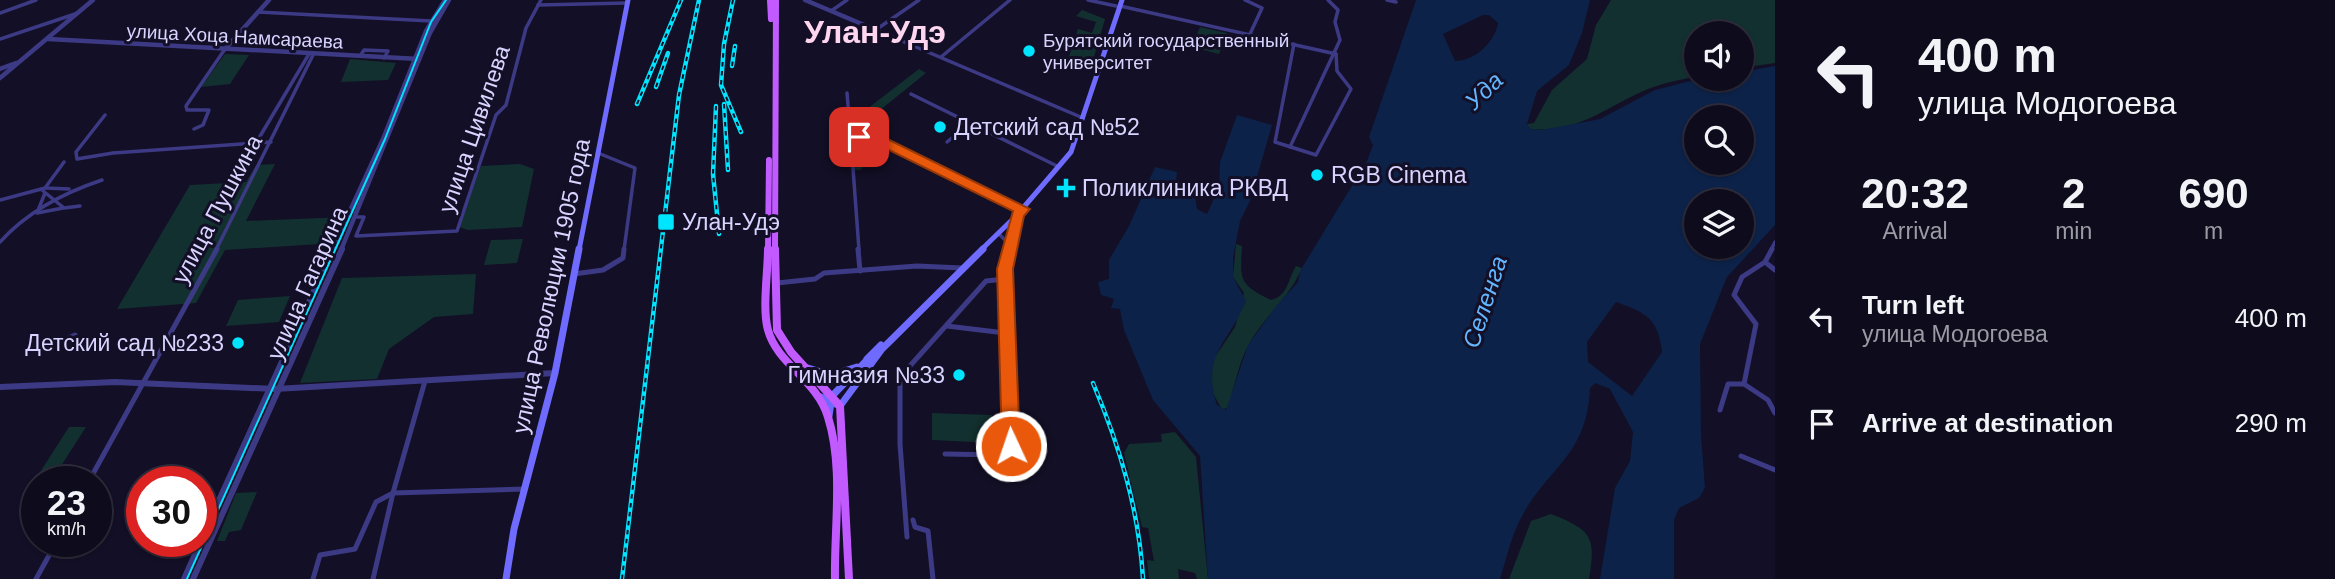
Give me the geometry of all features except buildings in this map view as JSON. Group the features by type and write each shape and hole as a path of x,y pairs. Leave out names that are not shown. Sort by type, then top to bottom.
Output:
{"main road":[{"path":"770,0 771,283 778,330 791,352 807,367 834,401 849,579"},
{"path":"776,0 771,283 767,328 785,360 821,397 829,420 839,464 835,579"},
{"name":"улица Революции 1905 года","path":"506,579 525,489 555,373 627,2"},
{"path":"821,397 834,401 845,394 882,349 960,268 998,233 1058,167 1074,137 1119,3"},
{"path":"829,420 834,401 865,362 1020,210"},
{"path":"807,367 831,375 843,374 882,349"}],"street":[{"path":"0,13 36,0"},
{"path":"0,78 26,59 93,0"},
{"path":"194,129 203,125 209,110 187,110 186,106 225,49 269,0"},
{"name":"улица Гагарина","path":"217,506 273,389 306,335 357,217 431,21 447,0"},
{"name":"улица Гагарина","path":"193,579 273,389 418,59 447,0"},
{"name":"улица Цивилева","path":"357,217 364,217 356,236 457,231 496,115 506,105 526,28 541,0"},
{"path":"805,0 1081,117"},
{"path":"831,11 847,0"},
{"path":"876,30 919,0"},
{"path":"941,58 1010,0"},
{"path":"1088,0 1119,3 1336,54"},
{"path":"1245,0 1262,8 1250,34"},
{"path":"1290,147 1336,54 1340,40 1335,22 1338,10 1328,0"},
{"path":"1387,0 1396,2"},
{"path":"538,5 627,2"},
{"path":"257,12 372,16 407,22 431,21"},
{"path":"0,39 78,13"},
{"name":"улица Хоца Намсараева","path":"48,39 418,59"},
{"path":"1294,44 1275,142 1315,155 1351,89 1337,71 1336,54"},
{"name":"улица Пушкина","path":"97,466 273,140 311,54"},
{"name":"улица Пушкина","path":"256,143 311,54"},
{"path":"0,69 26,59"},
{"path":"847,93 853,140 860,271"},
{"path":"911,94 1058,167"},
{"path":"105,115 76,152 78,159 113,153 273,140"},
{"path":"947,142 969,124"},
{"path":"853,140 873,136 1020,210 1009,244 1005,279 1011,446 1003,455 944,454"},
{"path":"574,274 603,270 623,258 635,168 598,153"},
{"path":"35,212 44,191 64,162"},
{"path":"0,242 16,223 54,200 72,190 103,180"},
{"path":"0,200 44,191 72,190"},
{"path":"44,191 64,208"},
{"path":"35,212 80,205"},
{"path":"998,233 1009,244"},
{"path":"1744,384 1756,324 1734,295 1742,277 1765,262 1775,242"},
{"path":"1765,262 1775,270"},
{"path":"771,283 815,279 824,273 917,266 960,268"},
{"path":"907,537 900,444 900,377 986,281 1005,279"},
{"path":"947,326 1005,333"},
{"path":"57,344 75,335"},
{"path":"0,387 144,380 273,389 555,373"},
{"path":"373,579 393,493 425,381"},
{"path":"1720,410 1728,384 1744,384 1768,400 1775,413"},
{"path":"1741,456 1775,470"},
{"path":"313,579 320,555 355,549 376,502 393,493 525,489"},
{"path":"913,520 915,527 928,531 933,579"},
{"path":"36,579 48,557"},
{"name":"улица Гагарина","path":"184,579 194,557"}],"green space":[{"path":"1611,0 1775,0 1775,63 1754,66 1754,21 1684,21 1684,79 1648,89 1578,123 1547,129 1530,129 1527,124 1534,123 1552,90 1587,59 1596,25"},
{"path":"1082,10 1105,19 1091,67 1083,66 1085,60 1068,59 1078,29 1092,33 1096,22 1076,16"},
{"path":"1200,27 1227,33 1219,54 1192,47"},
{"path":"225,54 249,55 230,84 201,87"},
{"path":"350,59 396,63 388,80 341,82"},
{"path":"919,69 926,73 864,123 868,138 887,148 860,170 853,170 851,153 856,133 850,122"},
{"path":"275,164 246,221 345,217 335,243 225,250 196,303 117,309 190,185 246,182 256,165"},
{"path":"520,164 534,169 522,227 468,230 459,227 481,166"},
{"path":"523,239 517,263 484,265 491,240"},
{"path":"1236,244 1242,246 1241,267 1247,285 1271,300 1284,291 1296,266 1302,268 1290,289 1249,344 1239,367 1228,407 1222,410 1212,391 1211,363 1235,327 1244,293 1233,277"},
{"path":"476,274 473,314 434,317 389,349 377,379 300,383 342,278"},
{"path":"290,296 279,322 226,326 238,300"},
{"path":"932,413 992,415 993,443 932,440"},
{"path":"69,427 86,427 61,466 44,466"},
{"path":"1175,432 1196,457 1208,579 1197,579 1195,573 1178,569 1179,579 1149,579 1147,560 1154,561 1148,528 1142,527 1124,453 1129,444 1162,442 1161,434"},
{"path":"257,492 241,530 229,532 225,541 217,541 236,493"},
{"path":"1551,514 1575,525 1588,537 1592,553 1589,579 1509,579 1531,521"}],"water":[{"path":"1416,0 1590,0 1582,33 1569,65 1537,91 1527,124 1530,129 1541,130 1600,119 1655,90 1684,83 1684,91 1754,91 1754,70 1775,66 1775,225 1754,248 1754,189 1684,189 1684,259 1744,259 1727,277 1700,344 1701,435 1705,488 1699,498 1679,508 1674,520 1674,579 1600,579 1615,488 1630,461 1633,432 1610,389 1595,383 1590,388 1582,431 1519,522 1500,579 1208,579 1200,456 1153,400 1124,330 1120,309 1111,308 1114,299 1101,295 1098,282 1109,279 1109,260 1129,226 1155,167 1177,172 1176,182 1194,189 1197,209 1207,214 1219,187 1220,162 1237,115 1272,125 1250,201 1240,221 1233,258 1233,277 1246,301 1219,350 1212,373 1217,405 1226,410 1248,345 1277,305 1298,282 1300,271 1367,161 1373,145 1369,137","holes":["1483,15 1489,15 1498,23 1493,37 1477,54 1455,61 1443,34","1616,302 1649,319 1657,332 1662,352 1632,396 1588,362 1587,342"]}],"tram line":[{"path":"187,579 385,139 431,22 446,0"}],"railway":[{"path":"637,104 681,0"},
{"path":"622,579 679,95 699,0"},
{"path":"733,0 724,44 721,85 741,132"},
{"path":"732,66 735,46"},
{"path":"656,87 668,53"},
{"path":"724,104 728,170"},
{"path":"716,106 713,174 719,234"},
{"path":"1093,383 1127,479 1137,528 1143,579"}],"place":[{"name":"Бурятский государственный университет","path":"1029,51"},
{"name":"Детский сад №52","path":"940,127"},
{"name":"RGB Cinema","path":"1317,175"},
{"name":"Поликлиника РКВД","path":"1066,188"},
{"name":"Улан-Удэ","path":"666,222"},
{"name":"Детский сад №233","path":"238,343"},
{"name":"Гимназия №33","path":"959,375"}],"district":[{"name":"Улан-Удэ","path":"875,32"}],"route":[{"path":"859,137 873,136 1023,209 1017,215 1005,269 1005,333 1011,446"}],"water label":[{"name":"Уда","path":"1484,91"},
{"name":"Селенга","path":"1485,302"}]}
